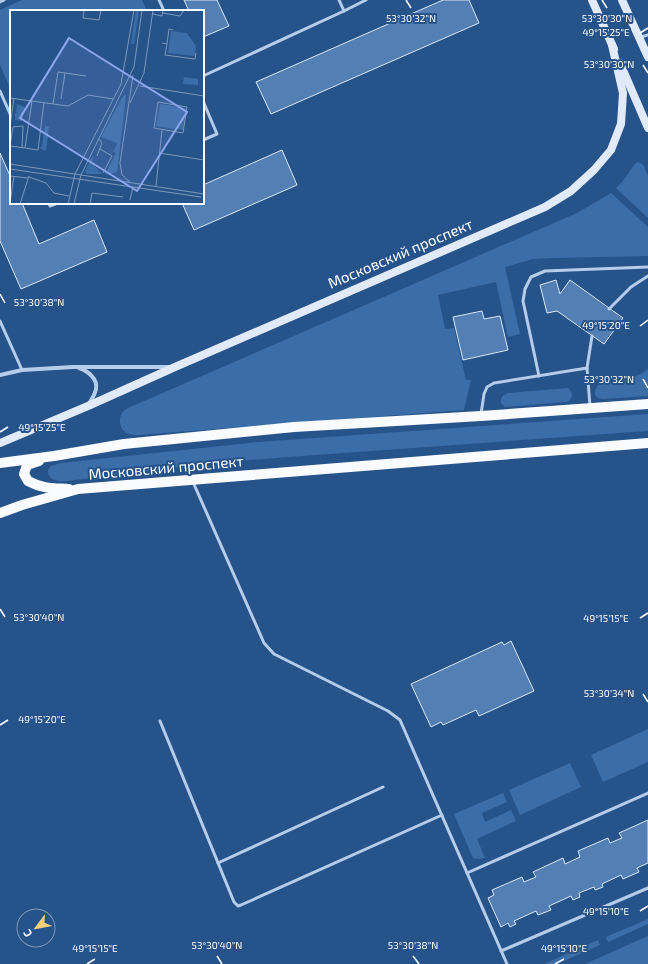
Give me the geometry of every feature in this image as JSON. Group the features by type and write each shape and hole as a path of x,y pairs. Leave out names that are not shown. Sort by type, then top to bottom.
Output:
{"main road":[{"path":"592,0 648,128"},
{"path":"622,0 648,58"},
{"name":"Московский проспект","path":"0,443 545,207 572,191 594,170 611,150 621,124 623,93 612,45"},
{"name":"Московский проспект","path":"0,463 54,456 124,444 294,426 481,416 648,404"},
{"name":"Московский проспект","path":"0,513 78,489 648,443"},
{"path":"54,456 27,465 24,474 28,481 38,486 78,489"}],"street":[{"path":"0,375 22,370 73,366 175,367"},
{"path":"73,366 81,368 87,372 96,382 96,390 88,406"}],"lane":[{"path":"0,2 4,0"},
{"path":"159,0 164,10"},
{"path":"339,0 344,11"},
{"path":"204,76 366,0"},
{"path":"639,37 648,35"},
{"path":"0,91 10,114"},
{"path":"204,103 217,134 204,140"},
{"path":"539,376 523,301 525,289 531,277 545,271 648,267"},
{"path":"609,309 630,287 648,276"},
{"path":"0,321 22,370"},
{"path":"590,408 587,368 592,336"},
{"path":"481,416 484,394 487,387 494,383 587,368"},
{"path":"192,480 264,643 274,654 388,711 400,720 507,964"},
{"path":"160,721 236,905 241,905 442,815"},
{"path":"218,863 384,787"},
{"path":"467,873 648,793"},
{"path":"501,951 648,888"}],"shaded area":[{"path":"22,0 142,0 147,10 10,10 10,88 0,65 0,10"},
{"path":"638,162 644,166 648,176 648,218 616,188"},
{"path":"611,193 648,227 648,256 533,259 505,267 520,334 508,337 496,282 438,295 445,329 454,328 466,380 471,380 464,410 138,435 129,434 123,430 120,424 121,415 128,408 577,213"},
{"path":"648,369 648,396 603,399 598,398 595,395 595,390 598,385 637,376"},
{"path":"568,388 572,396 570,400 566,402 505,407 501,403 502,396 508,393"},
{"path":"648,414 648,431 213,463 67,481 52,479 48,474 48,470 51,466 61,463 258,442"},
{"path":"648,729 648,762 603,782 591,755"},
{"path":"570,763 581,787 520,815 509,790"},
{"path":"503,793 507,802 482,813 485,822 511,810 516,821 477,839 485,858 473,858 454,814"},
{"path":"648,919 648,924 608,942 606,937"},
{"path":"648,936 648,964 585,964"},
{"path":"598,940 600,945 557,964 544,964"}],"building":[{"path":"184,0 217,0 229,26 204,37 204,10 189,10"},
{"path":"443,0 469,0 479,23 271,114 256,82"},
{"path":"282,150 297,185 194,230 182,204 204,204 204,185"},
{"path":"0,153 10,176 10,204 22,204 39,244 94,220 107,252 21,289 0,241"},
{"path":"556,280 560,294 570,280 623,318 604,344 557,311 547,313 540,285"},
{"path":"482,311 484,319 500,316 508,350 463,360 453,317"},
{"path":"511,641 534,691 479,716 476,710 443,725 441,722 431,727 411,684 502,642 504,645"},
{"path":"648,820 648,863 637,868 639,872 623,879 621,875 602,884 603,887 595,890 594,887 579,893 580,897 573,900 571,896 549,906 551,910 538,915 536,911 514,921 516,924 510,927 508,923 501,927 488,898 494,895 492,890 522,877 524,882 536,877 533,872 563,858 565,864 580,857 578,851 608,838 610,843 622,838 619,833"}]}
